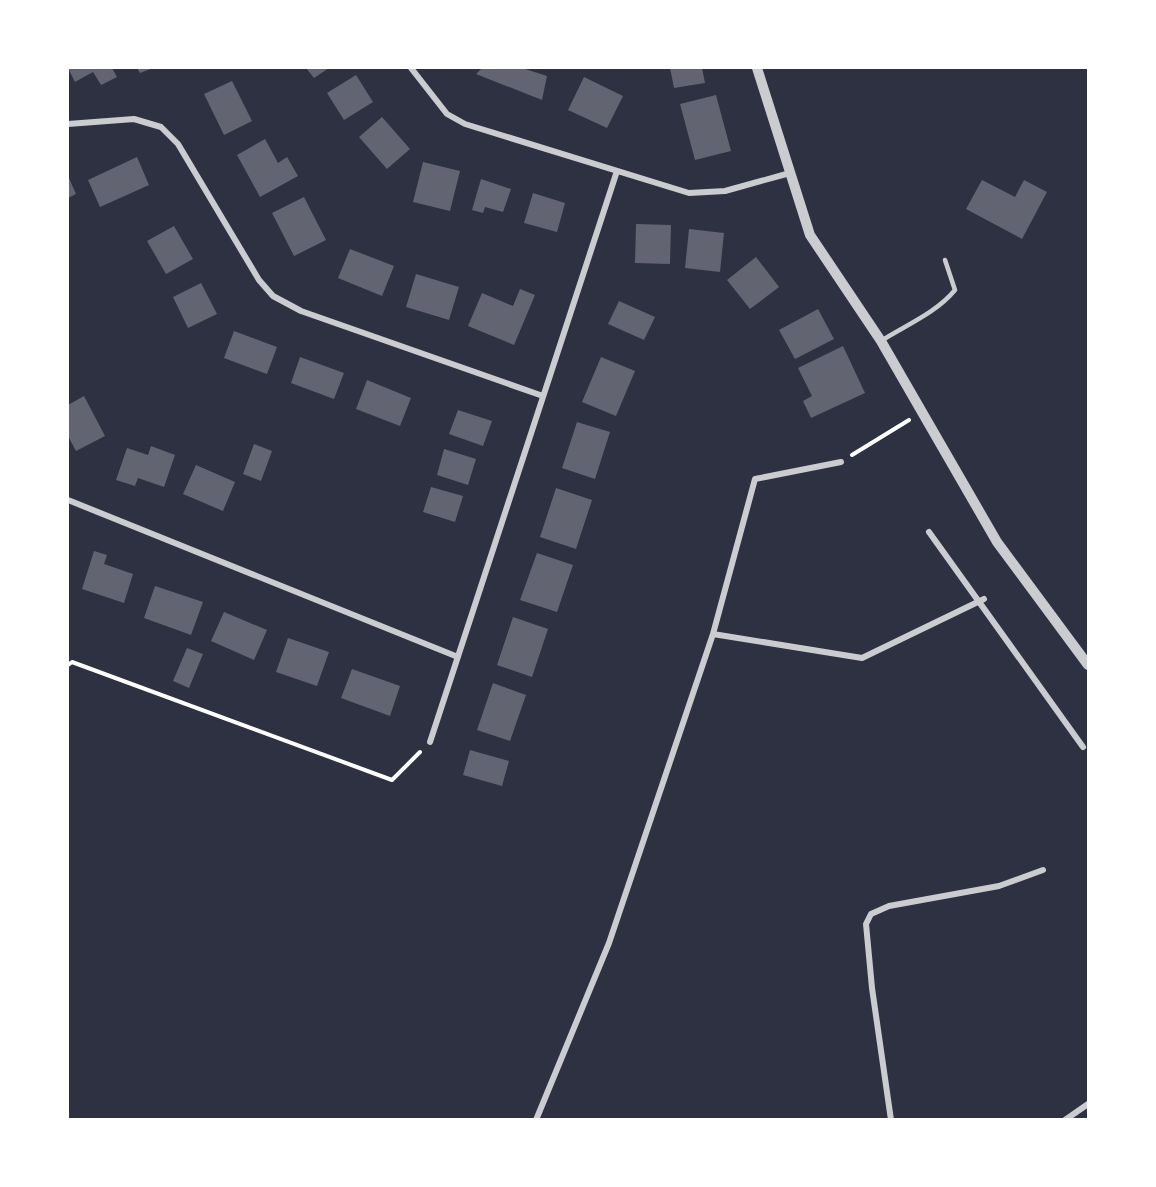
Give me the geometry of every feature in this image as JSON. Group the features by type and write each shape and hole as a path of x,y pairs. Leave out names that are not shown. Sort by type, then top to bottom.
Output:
{"street":[{"path":"411,68 447,114 465,124 689,193 725,191 790,173"},
{"path":"757,68 810,236 881,341 997,542 1089,665"},
{"path":"68,124 134,119 161,127 178,144 259,280 273,296 301,311 543,396"},
{"path":"430,742 617,171"},
{"path":"537,1119 609,944 713,634 755,479 841,462"},
{"path":"68,501 458,657"},
{"path":"929,532 982,600 1083,747"},
{"path":"713,634 862,658 982,600"},
{"path":"891,1119 870,967 866,924 871,914 889,906 999,886 1043,870"},
{"path":"1065,1119 1089,1104"}],"lane":[{"path":"881,341 927,314 955,290 945,260"}],"path":[{"path":"841,462 922,412"},
{"path":"68,665 72,662 392,780 430,742"}],"building":[{"path":"68,68 112,68 117,77 101,85 93,72 75,82"},
{"path":"137,68 153,68 140,73"},
{"path":"306,68 329,68 314,78"},
{"path":"482,68 522,68 547,76 542,100 476,74"},
{"path":"670,68 702,68 705,83 674,88"},
{"path":"356,75 373,102 344,120 327,93"},
{"path":"584,77 623,96 607,128 568,110"},
{"path":"232,81 252,121 224,135 204,94"},
{"path":"716,95 731,151 695,160 680,104"},
{"path":"382,117 410,149 387,169 359,137"},
{"path":"265,139 278,163 287,157 298,176 260,197 237,155"},
{"path":"137,157 149,185 100,207 88,180"},
{"path":"423,162 460,171 450,211 413,202"},
{"path":"68,176 76,194 68,198"},
{"path":"481,179 511,189 503,212 485,207 483,213 472,210"},
{"path":"982,180 1015,197 1024,180 1047,192 1022,239 966,209"},
{"path":"533,193 565,203 557,232 524,223"},
{"path":"304,197 326,240 294,256 272,213"},
{"path":"636,224 671,225 670,264 635,263"},
{"path":"174,226 193,259 166,274 147,241"},
{"path":"689,229 724,233 720,272 685,268"},
{"path":"350,249 394,266 382,296 338,278"},
{"path":"756,257 779,287 750,309 727,280"},
{"path":"416,274 459,287 449,320 406,307"},
{"path":"201,283 217,314 188,328 173,297"},
{"path":"520,289 535,295 514,345 468,326 482,293 513,306"},
{"path":"619,301 655,317 644,340 608,324"},
{"path":"818,309 834,339 795,359 779,330"},
{"path":"234,331 277,347 267,374 224,358"},
{"path":"843,346 865,393 811,418 803,401 812,396 798,368"},
{"path":"300,357 344,373 334,399 291,383"},
{"path":"601,357 635,371 616,416 582,402"},
{"path":"367,380 411,398 400,426 356,409"},
{"path":"84,396 105,436 76,451 68,436 68,405"},
{"path":"458,410 492,421 483,446 449,434"},
{"path":"577,422 610,432 595,479 562,468"},
{"path":"254,444 272,451 261,481 243,474"},
{"path":"151,446 175,455 164,487 138,478 135,486 116,480 127,448 148,455"},
{"path":"444,449 476,459 468,485 437,475"},
{"path":"196,465 235,482 223,511 183,494"},
{"path":"431,487 463,496 455,522 423,512"},
{"path":"556,488 592,500 576,549 540,537"},
{"path":"94,551 107,555 104,564 133,574 124,603 82,589"},
{"path":"537,553 573,565 557,612 520,600"},
{"path":"155,586 203,602 191,635 144,618"},
{"path":"224,612 267,630 254,660 211,641"},
{"path":"513,617 548,629 532,677 497,665"},
{"path":"288,638 329,652 317,686 276,672"},
{"path":"187,648 203,654 189,688 173,681"},
{"path":"352,669 400,686 390,716 341,698"},
{"path":"493,683 526,695 510,741 477,730"},
{"path":"470,750 509,761 502,786 463,775"}]}
